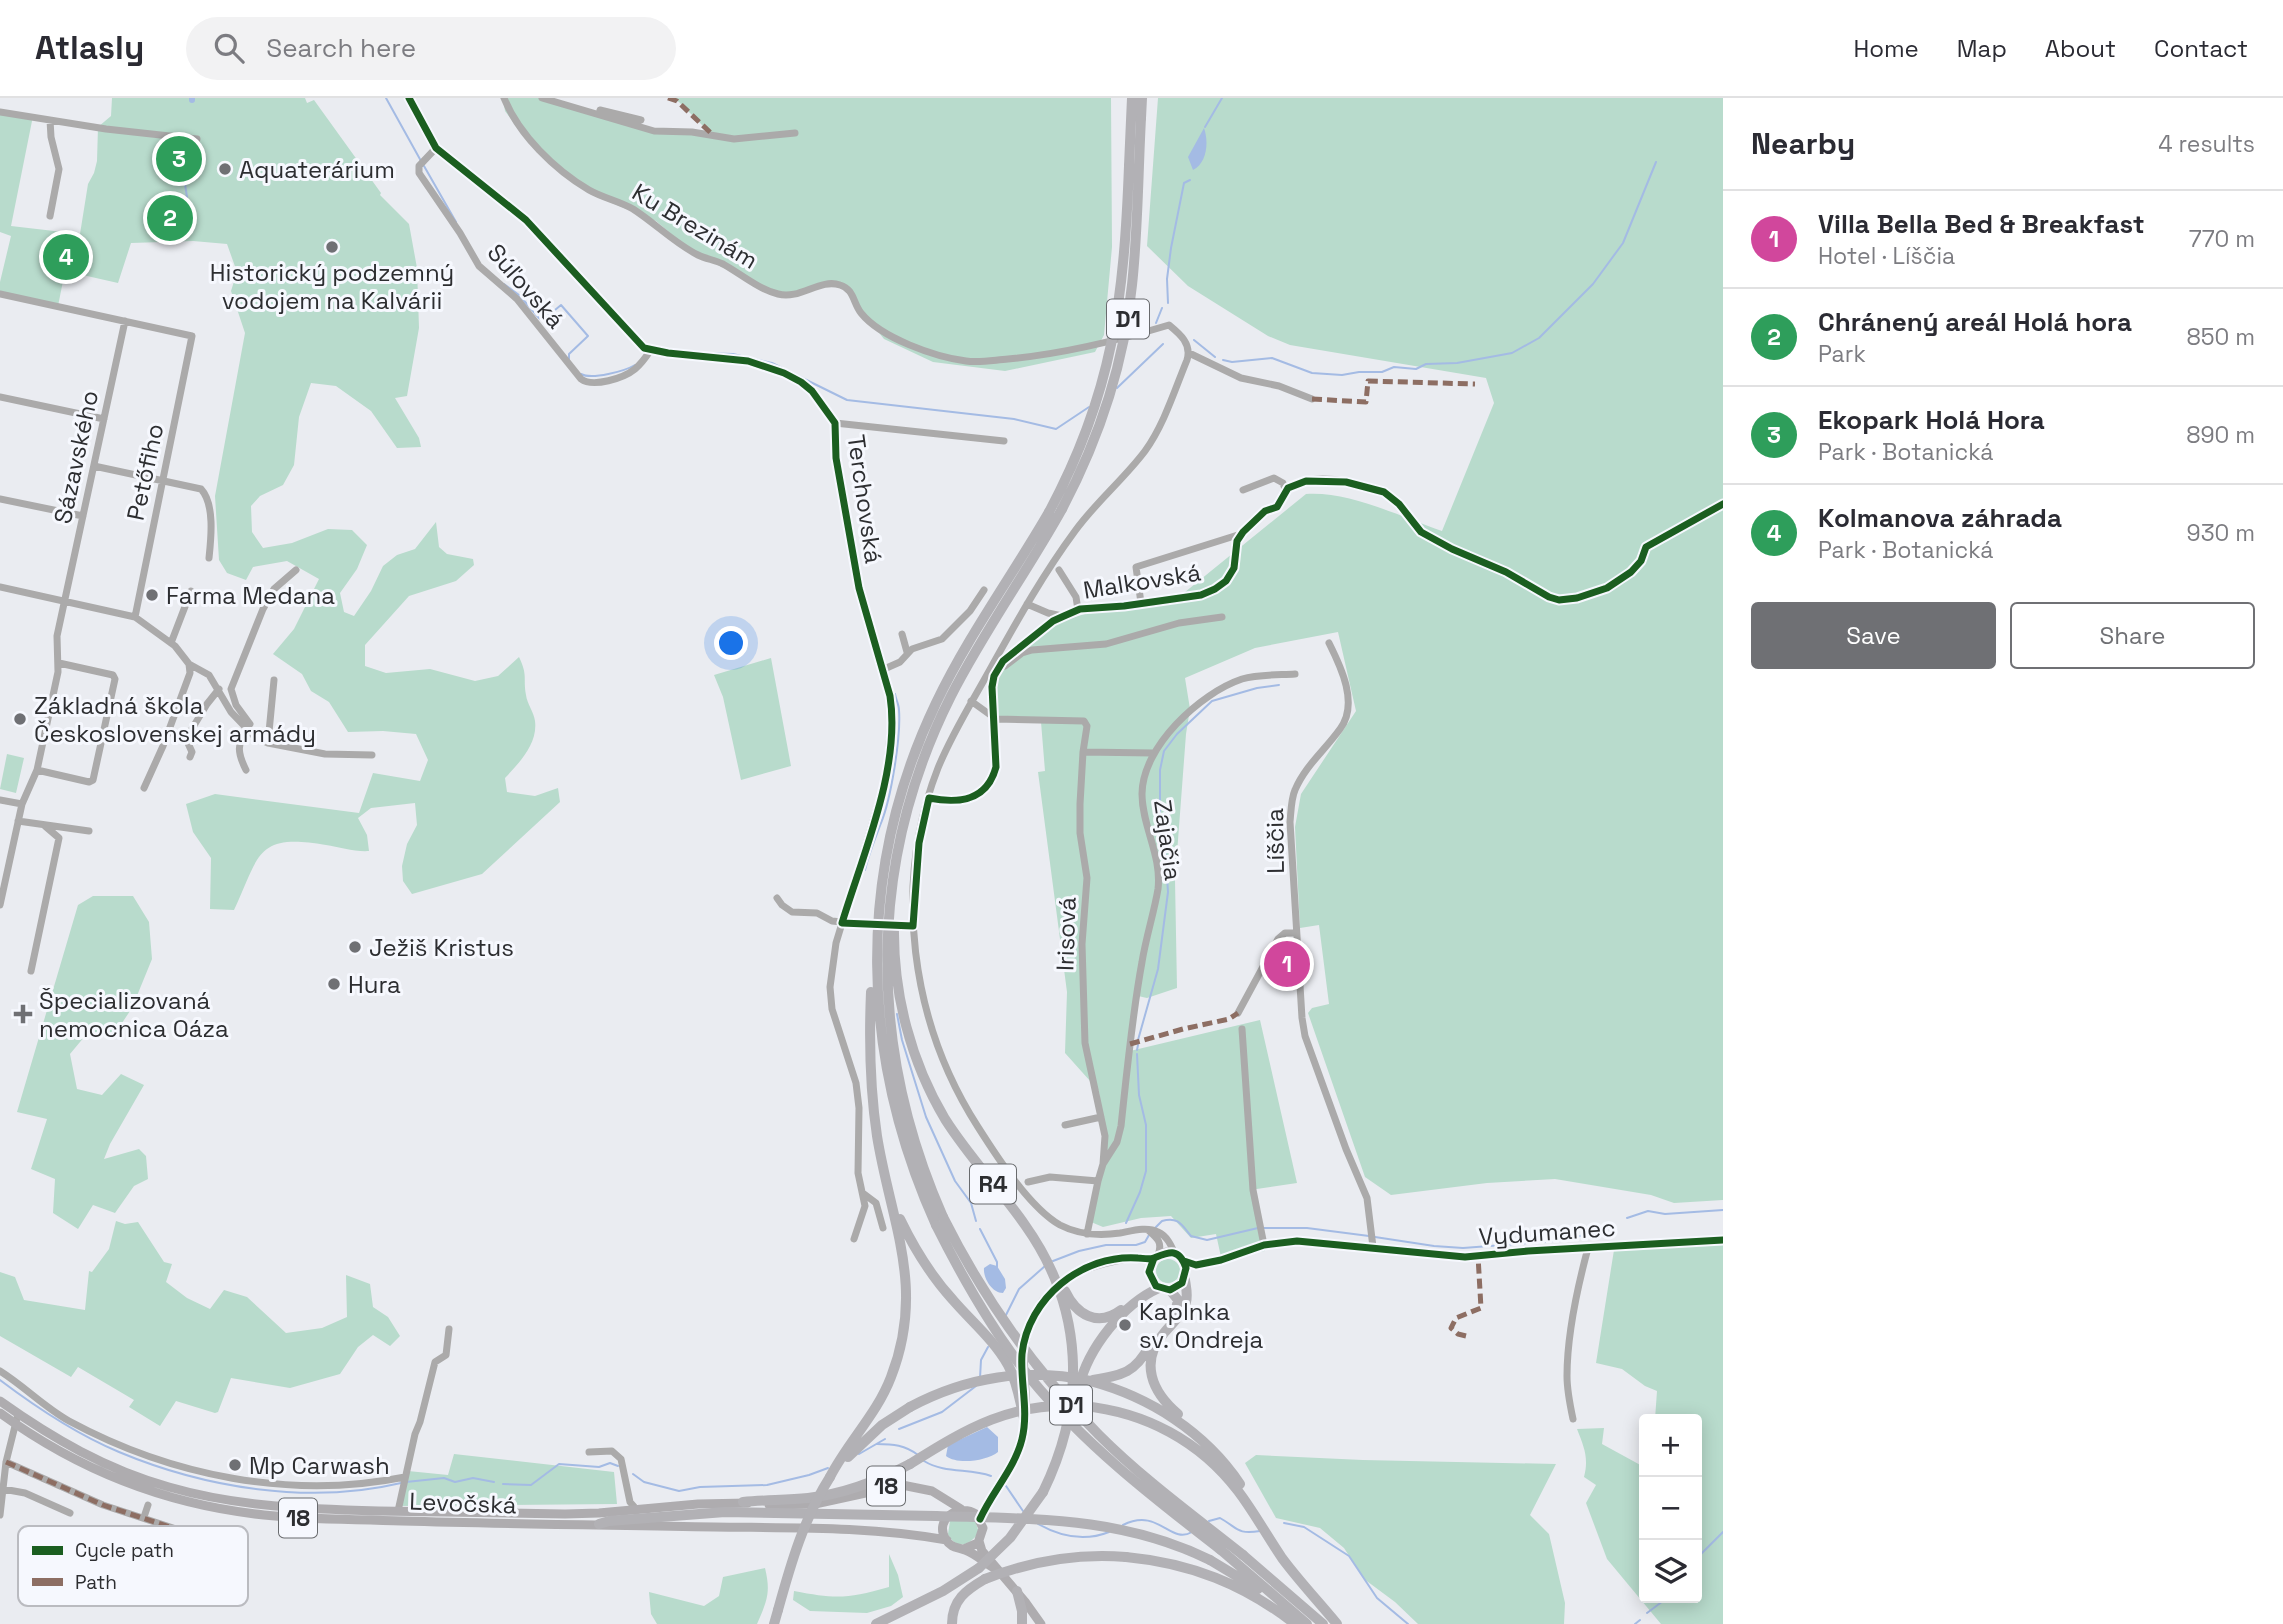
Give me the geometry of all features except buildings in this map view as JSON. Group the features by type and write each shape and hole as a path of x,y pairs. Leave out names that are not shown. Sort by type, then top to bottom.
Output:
{"highway":[{"name":"D1","path":"1132,98 1124,264 1111,349 1088,429 1049,512 962,654 923,732 907,775 890,838 882,886 877,944 878,1010 889,1085 910,1161 981,1307 1007,1347 1046,1396 1125,1473 1307,1624"},
{"name":"D1","path":"1142,98 1135,255 1123,343 1098,430 1062,509 974,655 941,716 910,799 892,882 887,952 892,1042 898,1080 915,1144 940,1221 997,1313 1028,1355 1063,1397 1138,1471 1243,1555 1323,1624"},
{"name":"R4","path":"876,1624 943,1591 979,1568 1010,1538 1043,1492 1063,1446 1070,1412 1074,1367 1066,1310 1045,1256 1020,1218 957,1137 936,1103 920,1069 907,1030 898,983 892,882"},
{"path":"774,1624 801,1533 840,1459 875,1408 891,1378 903,1334 907,1291 904,1255 877,1137 872,1087 871,971 877,944"},
{"path":"890,1191 904,1226 929,1270 997,1348 1014,1377 1025,1422"},
{"path":"1052,1271 1077,1311 1096,1319 1115,1315 1157,1282"},
{"path":"1185,1278 1186,1304 1156,1343 1150,1357 1150,1371 1159,1396 1180,1416 1187,1428"},
{"path":"1090,1381 1119,1376 1138,1364 1177,1309 1178,1300 1157,1282"},
{"path":"1070,1412 1086,1363 1096,1346 1157,1282"},
{"path":"830,1477 860,1445 888,1421 916,1403 952,1388 987,1378 1029,1374 1066,1376 1090,1381 1142,1399 1187,1428 1226,1464 1245,1491 1249,1507"},
{"path":"743,1502 835,1494 872,1482 910,1464 954,1436 1001,1415 1035,1407 1083,1406 1130,1414 1174,1434 1219,1468 1283,1558 1337,1624"},
{"path":"600,1524 708,1512 936,1516 1062,1520 1096,1524 1153,1537 1210,1560 1288,1606"},
{"path":"943,1591 956,1590 1016,1568 1058,1559 1126,1557 1172,1563 1211,1574 1242,1588 1295,1624"},
{"path":"952,1624 953,1611 960,1597 985,1579"},
{"path":"1017,1591 1022,1624"}],"main road":[{"name":"Vydumanec","path":"1221,1260 1264,1245 1297,1241 1373,1240 1447,1257 1723,1240"},
{"path":"964,1549 979,1541 983,1530 980,1519 1018,1450 1025,1422 1023,1347 1031,1321 1043,1301 1062,1282 1095,1265 1127,1258 1156,1257 1166,1252 1196,1265 1221,1260"},
{"path":"1156,1257 1157,1282"},
{"path":"1119,1260 1142,1264 1157,1282 1179,1286 1185,1278 1221,1260"},
{"path":"1184,1261 1185,1278"},
{"name":"Levočská","path":"0,1401 56,1439 145,1479 214,1498 266,1506 565,1514 743,1502 807,1504 902,1485 932,1491 980,1519"},
{"name":"Levočská","path":"0,1413 58,1451 125,1482 183,1501 234,1512 317,1519 856,1529 947,1540 956,1548 964,1549 995,1568"},
{"path":"947,1540 943,1531 944,1522 950,1514 976,1507 998,1485"},
{"name":"Levočská","path":"979,1541 982,1551 1041,1624"}],"street":[{"path":"409,98 436,148 526,220 647,350"},
{"name":"Ku Brezinám","path":"504,98 525,133 544,155 588,189 633,209 698,255 720,262 758,286 789,295 829,284 847,288 862,315 884,332 915,347 966,361 1042,357 1168,325 1181,335 1189,353"},
{"path":"542,98 654,131 692,132 734,139 795,133"},
{"path":"556,98 574,105 641,120"},
{"path":"0,112 197,139"},
{"path":"50,120 59,169 50,216"},
{"name":"Súľovská","path":"436,148 422,163 419,173 479,266 517,299 528,317 581,380 591,384 600,383 631,372 637,368 647,350"},
{"path":"0,294 125,321"},
{"name":"Petőfiho","path":"125,321 192,335 135,617"},
{"name":"Sázavského","path":"0,905 22,804 37,770 59,663 57,636 125,321"},
{"name":"Terchovská","path":"647,350 748,361 783,373 812,391 835,423 836,458 857,577 892,712 886,778 835,943 830,987 837,1031 856,1083 859,1108 858,1173 865,1206 854,1239"},
{"path":"1189,353 1241,378 1279,386 1312,399"},
{"name":"Malkovská","path":"1158,1234 1148,1230 1087,1234 1059,1224 1038,1209 978,1129 946,1067 926,1011 910,926 919,843 929,798 938,769 971,701 1027,604 1076,529 1146,450 1171,399 1189,353"},
{"path":"0,397 104,419"},
{"name":"Terchovská","path":"835,423 1004,441"},
{"path":"94,467 201,489 205,493 212,531 209,558"},
{"path":"1243,490 1274,478 1283,484 1286,492"},
{"path":"1141,603 1136,567 1241,534 1265,511 1277,507 1288,488 1306,481 1346,482 1384,492 1399,503 1421,532"},
{"path":"0,499 83,516"},
{"name":"Malkovská","path":"995,676 1003,661 1053,621 1078,610 1201,595 1215,589 1226,581 1234,568 1237,541 1241,534"},
{"path":"1147,554 1150,563"},
{"path":"274,680 269,732 268,735 259,734 248,727 231,689 262,609 274,589 296,570"},
{"path":"1059,570 1076,597 1078,610"},
{"path":"0,587 135,617 171,643 192,669 209,675 231,712 268,743 297,750 372,755"},
{"path":"881,670 900,662 907,652 942,639 970,611 984,590"},
{"path":"171,643 191,591"},
{"name":"Malkovská","path":"1027,604 1064,616"},
{"path":"929,798 946,802 965,801 979,796 994,777 995,676 1022,653 1106,644 1179,623 1222,617"},
{"path":"902,634 907,652"},
{"name":"Líščia","path":"1329,643 1343,672 1348,707 1342,727 1317,754 1295,790 1290,822 1296,933 1305,1036 1367,1198 1373,1240"},
{"path":"37,770 89,782 93,780 115,679 113,675 59,663"},
{"path":"144,788 163,747 192,669"},
{"name":"Zajačia","path":"1087,1234 1103,1164 1117,1142 1121,1126 1142,962 1158,886 1157,865 1142,793 1153,753 1193,708 1233,683 1244,678 1295,674"},
{"path":"190,757 192,752 187,737 219,689"},
{"path":"971,701 996,719"},
{"name":"Irisová","path":"996,719 1084,721 1087,726 1080,804 1080,833 1087,878 1082,944 1085,1043 1105,1136 1103,1164"},
{"path":"246,770 238,752 248,727"},
{"path":"1083,752 1153,753"},
{"path":"0,800 22,804"},
{"path":"18,821 89,831"},
{"path":"31,971 59,838 45,826"},
{"path":"777,898 793,912 817,913 842,923 910,926"},
{"path":"1238,1013 1278,939 1285,933 1296,933"},
{"path":"1242,1029 1247,1136 1253,1190 1264,1245"},
{"path":"1065,1125 1101,1116"},
{"path":"1028,1182 1050,1177 1098,1181"},
{"path":"864,1194 876,1203 883,1228"},
{"path":"1158,1234 1167,1239 1175,1254"},
{"path":"1156,1257 1161,1244 1158,1234"},
{"name":"Vydumanec","path":"1573,1419 1567,1379 1569,1343 1588,1248"},
{"name":"Levočská","path":"398,1511 435,1362 446,1354 449,1329"},
{"name":"Levočská","path":"0,1371 44,1406 71,1421 119,1445 176,1466 206,1474 270,1483 363,1485 404,1482"},
{"path":"0,1515 5,1462 18,1414"},
{"path":"589,1452 611,1451 619,1456 629,1499 638,1510"},
{"path":"5,1462 103,1505 168,1526"},
{"path":"3,1489 25,1493 71,1513"},
{"path":"614,1512 629,1499"},
{"path":"144,1517 148,1505"}],"green space":[{"path":"112,98 305,98 307,103 314,100 380,195 409,224 417,268 419,328 407,396 395,398 419,438 421,447 397,448 371,411 336,386 311,383 299,417 294,465 283,485 260,496 251,506 252,532 263,548 292,543 328,529 352,530 367,545 357,569 340,593 344,612 354,616 371,591 383,566 397,555 415,549 436,522 439,547 447,554 473,559 474,565 456,581 409,596 365,645 365,666 386,673 430,669 475,681 498,676 519,657 535,729 531,745 505,778 507,792 535,796 558,788 560,802 482,874 412,894 403,881 402,866 407,844 417,825 415,803 371,808 358,818 367,835 369,851 303,842 285,842 273,846 263,852 256,862 234,910 210,909 211,858 193,832 186,804 215,794 359,813 373,773 420,781 428,760 416,734 348,732 329,702 311,691 302,674 273,654 294,629 319,579 287,561 253,567 246,580 227,573 219,560 215,496 245,333 231,291 237,272 227,244 193,241 131,243 118,283 65,271 58,306 0,294 0,282 11,236 0,232 0,111 33,116 11,226 80,234 88,184 97,161 98,127 111,116"},
{"path":"503,98 543,98 655,129 708,131 672,98 1111,98 1112,247 1104,335 1095,352 1005,371 933,362 884,339 840,284 787,295 758,286 691,251 656,221 602,199 527,141 505,111"},
{"path":"1158,98 1723,98 1723,1200 1674,1203 1651,1195 1555,1179 1487,1183 1391,1195 1365,1177 1308,1013 1312,1008 1329,1004 1319,925 1300,928 1295,827 1301,794 1356,711 1338,632 1255,648 1185,678 1190,709 1175,880 1177,988 1147,998 1138,996 1130,1051 1260,1020 1297,1183 1250,1190 1265,1251 1221,1257 1216,1234 1191,1238 1171,1216 1141,1218 1103,1227 1091,1222 1100,1180 1103,1135 1099,1091 1065,1053 1067,992 1038,772 1045,771 1041,722 998,723 992,697 1001,665 1052,624 1098,610 1174,601 1306,494 1323,494 1358,501 1442,531 1494,403 1486,378 1290,345 1268,336 1188,286 1147,246"},
{"path":"771,658 791,766 741,780 723,697 714,675"},
{"path":"7,754 24,758 16,793 0,789"},
{"path":"93,896 133,896 149,922 152,959 132,1008 116,1032 85,1036 70,1054 77,1089 102,1095 121,1074 144,1085 104,1159 139,1149 146,1156 148,1179 134,1186 115,1213 93,1205 78,1229 53,1213 55,1179 31,1169 47,1119 17,1112 78,905"},
{"path":"116,1221 125,1224 138,1222 164,1262 172,1264 166,1282 187,1298 210,1309 224,1290 247,1297 286,1333 322,1328 347,1317 346,1275 370,1284 373,1307 388,1317 400,1336 390,1346 373,1335 358,1347 340,1374 290,1388 231,1378 218,1412 176,1401 160,1426 129,1407 134,1400 78,1367 71,1377 0,1336 0,1272 15,1277 24,1300 85,1310 89,1271 92,1272 109,1249"},
{"path":"1723,1241 1723,1624 1661,1624 1644,1603 1702,1603 1702,1414 1655,1414 1657,1391 1645,1386 1622,1369 1596,1363 1614,1250"},
{"path":"1168,1259 1177,1262 1180,1271 1177,1280 1168,1283 1159,1280 1156,1271 1159,1262"},
{"path":"1604,1428 1602,1444 1639,1464 1639,1598 1607,1559 1586,1503 1596,1485 1584,1477 1586,1458 1577,1429"},
{"path":"454,1454 614,1472 617,1504 398,1506 408,1471 448,1475"},
{"path":"1256,1455 1556,1464 1530,1515 1549,1534 1565,1603 1564,1624 1418,1624 1395,1602 1364,1579 1344,1548 1320,1528 1276,1518 1245,1463"},
{"path":"974,1518 979,1532 971,1540 959,1544 951,1539 948,1534 950,1521"},
{"path":"889,1554 903,1597 891,1606 867,1613 810,1611 793,1600 794,1591 842,1596 889,1587"},
{"path":"765,1568 767,1597 757,1624 657,1624 651,1614 649,1592 704,1606 719,1596 723,1577"}],"water":[{"path":"1204,128 1206,152 1198,167 1193,170 1188,157"},
{"path":"990,1264 997,1266 1005,1279 1006,1288 1003,1293 992,1288 987,1280 984,1268"},
{"path":"987,1427 998,1437 998,1452 972,1461 946,1456 948,1445"}],"waterway":[{"path":"386,98 421,161"},
{"path":"1205,127 1222,98"},
{"path":"1223,360 1232,362 1272,358 1312,373 1342,375 1382,372 1394,367 1416,369 1426,364 1457,363 1512,353 1539,338 1593,284 1623,243 1656,162"},
{"path":"424,166 456,222"},
{"path":"184,178 187,197"},
{"path":"1168,303 1167,279 1171,248 1184,183 1190,180"},
{"path":"504,284 543,320 561,305 588,336 569,354 569,359"},
{"path":"1156,323 1162,308"},
{"path":"1194,340 1215,357"},
{"path":"1117,388 1163,344"},
{"path":"700,353 733,354 772,363 847,400 1014,419 1056,429 1089,407"},
{"path":"581,374 600,375 635,365"},
{"path":"1138,1040 1158,969 1168,892 1160,815 1160,770 1164,751 1177,734 1212,701 1257,688 1279,685"},
{"path":"865,870 885,812 894,768 899,722 895,694"},
{"path":"897,1014 902,1040 926,1117 955,1181 971,1203 976,1221"},
{"path":"1137,1050 1138,1045"},
{"path":"1126,1223 1146,1171 1146,1125 1139,1095 1137,1054"},
{"name":"Vydumanec","path":"1627,1218 1648,1211 1665,1214 1723,1210"},
{"name":"Vydumanec","path":"1155,1228 1162,1221 1172,1220 1179,1222 1191,1236 1207,1240 1258,1228"},
{"name":"Vydumanec","path":"1263,1228 1307,1228 1369,1236"},
{"path":"980,1229 997,1267"},
{"name":"Vydumanec","path":"1375,1237 1463,1248 1567,1240 1593,1232"},
{"name":"Vydumanec","path":"1053,1261 1106,1245 1136,1245 1145,1242 1149,1235"},
{"name":"Vydumanec","path":"1006,1315 1019,1289 1045,1266"},
{"name":"Vydumanec","path":"980,1378 981,1360 988,1347"},
{"name":"Vydumanec","path":"0,1380 87,1437 152,1465 186,1475 258,1489 294,1492 366,1489 401,1483"},
{"name":"Vydumanec","path":"899,1429 942,1412 976,1386"},
{"name":"Vydumanec","path":"859,1454 885,1439"},
{"path":"877,1444 899,1446 918,1455"},
{"path":"924,1461 940,1468 991,1476"},
{"name":"Vydumanec","path":"503,1484 531,1485 559,1464 599,1467 610,1463 618,1466"},
{"name":"Vydumanec","path":"633,1474 644,1482 679,1491 700,1487 767,1485 828,1468"},
{"name":"Vydumanec","path":"406,1482 444,1478 455,1482 473,1478 494,1482"},
{"path":"1006,1486 1023,1511"},
{"path":"1209,1521 1220,1518 1242,1531 1260,1531"},
{"path":"1123,1525 1146,1520 1177,1534 1192,1532"},
{"path":"1284,1523 1304,1527 1349,1556 1377,1598 1408,1624"},
{"path":"1038,1524 1073,1537 1091,1537 1109,1532"},
{"path":"1702,1553 1723,1532"},
{"path":"1647,1613 1660,1603"},
{"path":"1635,1624 1640,1620"}],"marked path":[{"path":"668,98 677,101 713,135"},
{"path":"1312,399 1366,402 1368,381 1475,384"},
{"path":"1130,1044 1229,1019 1238,1013"},
{"path":"1466,1336 1451,1328 1456,1318 1481,1308 1478,1256"},
{"path":"6,1462 103,1505 167,1526"}],"cycle path":[{"path":"409,98 436,148 526,220 644,348 748,361 784,373 812,391 835,423 836,458 859,588 890,696 892,724 890,752 878,811 842,923 913,926 919,843 929,798 970,798 986,787 996,767 992,687 994,676 1003,661 1053,621 1080,609 1201,595 1215,589 1226,581 1234,568 1237,541 1243,532 1265,511 1277,507 1288,488 1306,481 1346,482 1384,492 1399,504 1421,532 1559,600 1577,598 1607,588 1631,572 1641,561 1646,547 1723,504"},
{"path":"1184,1261 1196,1265 1221,1260 1264,1245 1297,1241 1465,1257 1723,1240"},
{"path":"980,1519 1014,1460 1022,1439 1025,1417 1022,1354 1026,1334 1035,1315 1061,1284 1097,1263 1117,1259 1150,1259 1173,1253 1180,1257 1186,1268 1182,1283 1170,1290 1156,1286 1149,1272 1154,1258"}],"place":[{"name":"Ekopark Holá Hora","path":"179,159"},
{"name":"Aquaterárium","path":"225,169"},
{"name":"Chránený areál Holá hora","path":"170,218"},
{"name":"Historický podzemný vodojem na Kalvárii","path":"332,247"},
{"name":"Kolmanova záhrada","path":"66,257"},
{"name":"Farma Medana","path":"152,595"},
{"name":"Základná škola Československej armády","path":"20,719"},
{"name":"Ježiš Kristus","path":"355,947"},
{"name":"Villa Bella Bed & Breakfast","path":"1287,964"},
{"name":"Hura","path":"334,984"},
{"name":"Špecializovaná nemocnica Oáza","path":"23,1014"},
{"name":"Kaplnka sv. Ondreja","path":"1125,1325"},
{"name":"Mp Carwash","path":"235,1465"}]}
